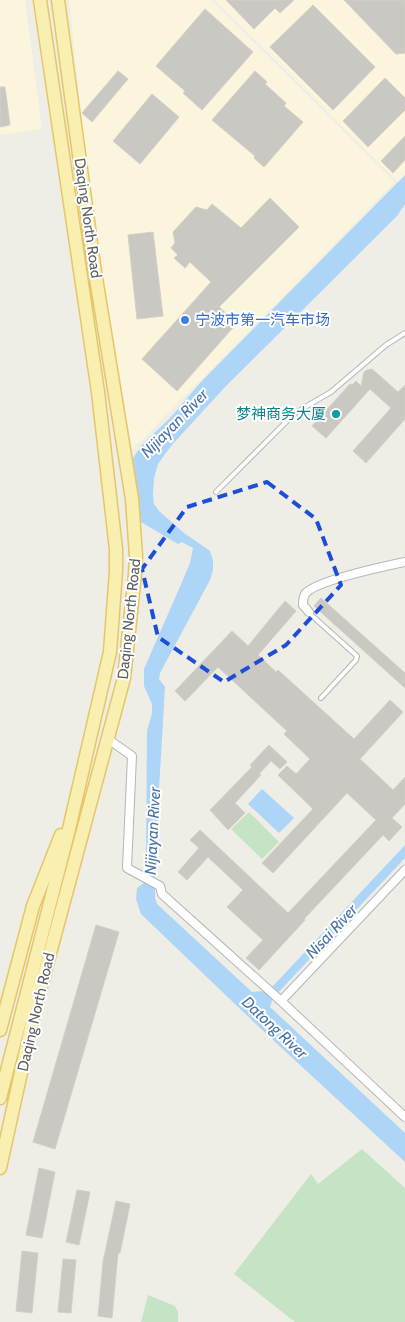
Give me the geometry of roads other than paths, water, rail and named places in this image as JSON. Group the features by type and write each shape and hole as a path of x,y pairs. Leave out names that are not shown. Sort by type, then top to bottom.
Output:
{"main road":[{"name":"Daqing North Road","path":"0,1168 25,1028 110,652 116,571 116,549 98,392 40,0"},
{"name":"Daqing North Road","path":"25,1028 55,933 124,678 136,556 132,499 95,272 58,0"},
{"name":"Daqing North Road","path":"0,1028 33,906 57,844 62,835 69,829"},
{"path":"0,1098 25,1028"}],"street":[{"path":"309,612 303,606 303,599 306,593 317,586 405,562"},
{"path":"108,739 132,756 127,868 160,886 162,894 281,1001 405,1117"},
{"path":"281,1001 405,870"},
{"path":"0,1028 25,1028"}],"lane":[{"path":"216,492 295,413 331,392 386,345 405,333"},
{"path":"309,612 357,656 356,660 321,698"}],"water":[{"path":"405,175 405,204 397,216 225,387 171,446 158,464 154,478 153,495 154,504 159,511 184,533 210,551 213,560 210,580 160,673 159,679 165,687 155,857 155,898 157,904 252,992 264,991 274,985 405,845 405,858 273,998 270,1007 405,1133 405,1162 259,1027 141,914 136,899 137,888 145,882 146,871 147,731 152,713 152,704 144,686 144,669 190,563 193,548 182,542 178,544 141,522 133,458 142,445 171,417 200,383"},
{"path":"262,789 294,818 279,833 248,804"}],"place":[{"name":"宁波市第一汽车市场","path":"185,320"},
{"name":"梦神商务大厦","path":"336,414"}],"water label":[{"name":"Nijiayan River","path":"174,423"},
{"name":"Nijiayan River","path":"152,831"},
{"name":"Nisai River","path":"331,931"},
{"name":"Datong River","path":"275,1027"}]}
